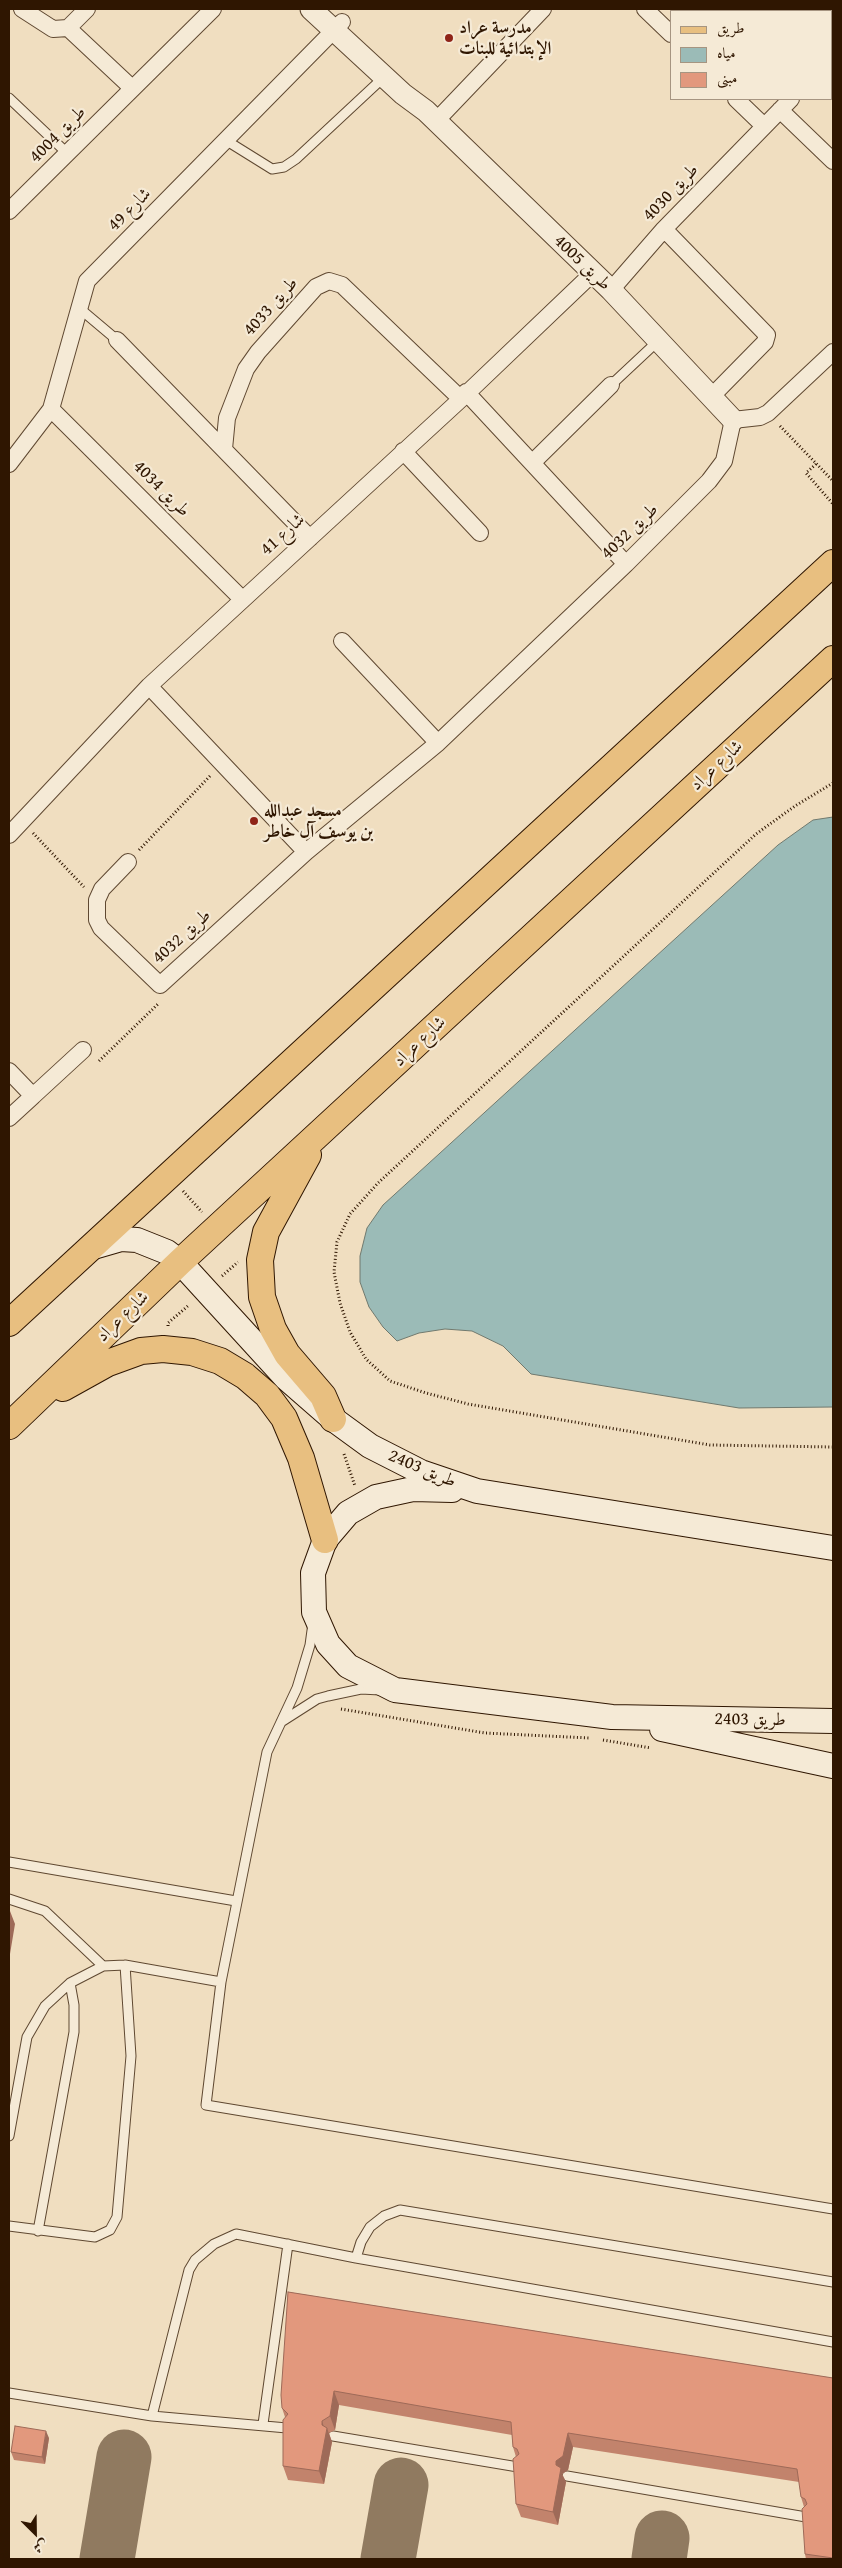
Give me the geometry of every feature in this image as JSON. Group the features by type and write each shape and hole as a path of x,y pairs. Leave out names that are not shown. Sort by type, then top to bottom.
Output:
{"main road":[{"path":"9,1323 833,563"},
{"name":"شارع عراد","path":"9,1426 180,1262 833,659"},
{"path":"320,1134 266,1232 260,1260 262,1296 273,1329 287,1354 324,1396 333,1419"},
{"name":"طريق 2403","path":"90,1248 121,1239 137,1240 167,1252 180,1262 286,1378 333,1419 370,1446 421,1472 477,1491 833,1548"},
{"path":"9,1426 71,1382 108,1363 140,1351 192,1352 220,1361 245,1376 267,1395 284,1418 301,1458 325,1540"},
{"path":"314,1612 313,1572 325,1540 348,1513 376,1497 413,1489 477,1491"},
{"name":"طريق 2403","path":"314,1612 328,1644 348,1666 395,1690 612,1717 833,1720"},
{"path":"612,1717 833,1766"}],"street":[{"path":"22,9 53,29 68,28 87,9"},
{"name":"طريق 4004","path":"9,209 68,154 213,9"},
{"name":"طريق 4005","path":"310,9 335,20 411,90 431,116"},
{"path":"431,116 543,9"},
{"path":"645,9 670,33"},
{"name":"طريق 4005","path":"335,20 384,77 431,116 611,290 733,420"},
{"name":"شارع 49","path":"9,464 51,409 87,281 227,141 335,20"},
{"path":"68,28 132,88"},
{"path":"737,100 764,126"},
{"path":"786,104 833,162"},
{"name":"طريق 4030","path":"611,290 664,229 786,104"},
{"path":"664,229 767,335 766,342 711,397"},
{"name":"شارع 41","path":"9,835 21,820 149,686 593,273"},
{"name":"طريق 4033","path":"224,450 227,418 246,369 258,352 316,287 329,281 342,285 464,395 532,463 626,564"},
{"path":"117,340 310,538"},
{"path":"733,420 760,417 768,413 833,352"},
{"path":"532,463 611,385"},
{"name":"طريق 4034","path":"51,409 242,598"},
{"name":"طريق 4032","path":"97,900 95,911 101,928 160,985 306,852 438,742 626,564 709,481 724,460 733,420"},
{"path":"403,451 480,533"},
{"path":"342,642 438,742"},
{"path":"149,686 306,852"},
{"path":"97,900 102,889 128,862"},
{"path":"9,1118 83,1050"},
{"path":"9,1071 32,1096"}],"lane":[{"path":"227,141 272,169 284,167 296,159 384,77"},
{"path":"9,98 68,154"},
{"path":"79,308 117,340"},
{"path":"611,385 658,340"},
{"path":"314,1612 303,1670 297,1688 266,1752 221,1982 206,2105 833,2209"},
{"path":"278,1724 308,1705 328,1696 361,1689 395,1690"},
{"path":"9,1862 236,1901"},
{"path":"9,1899 45,1911 103,1966"},
{"path":"9,2136 27,2037 45,2006 70,1984 103,1966 125,1965 221,1982"},
{"path":"9,2226 95,2237 110,2230 117,2217 131,2056 125,1965"},
{"path":"38,2231 74,2032 74,2005 70,1984"},
{"path":"356,2258 361,2242 370,2227 384,2216 400,2210 833,2282"},
{"path":"152,2416 188,2270 195,2260 214,2244 236,2234 356,2258 833,2342"},
{"path":"263,2424 288,2244"},
{"path":"9,2393 152,2416 263,2424 288,2428"},
{"path":"334,2436 518,2467"},
{"path":"567,2476 806,2516"}],"path":[{"path":"768,413 833,481"},
{"path":"816,464 806,473 833,504"},
{"path":"128,862 222,764"},
{"path":"833,784 795,806 756,834 378,1183 350,1214 337,1242 334,1272 340,1303 350,1332 366,1359 390,1381 468,1404 710,1445 833,1447"},
{"path":"21,820 97,900"},
{"path":"83,1050 98,1062 169,994 160,985"},
{"path":"169,1175 217,1229"},
{"path":"336,1448 344,1453 361,1506"},
{"path":"308,1705 485,1733 590,1738 655,1749"}],"water":[{"path":"833,817 833,1407 739,1408 531,1374 503,1346 472,1331 445,1329 419,1333 397,1341 383,1327 369,1307 360,1282 360,1256 367,1228 383,1205 778,845 813,820"}],"building":[{"path":"288,2292 833,2378 833,2558 805,2554 802,2509 807,2504 805,2499 801,2497 797,2469 568,2433 563,2456 556,2461 556,2465 561,2468 553,2512 516,2504 513,2459 519,2454 517,2449 513,2447 511,2422 334,2391 330,2416 322,2421 322,2425 327,2428 319,2471 283,2466 283,2420 288,2414 282,2408 281,2395"},
{"path":"15,2426 46,2431 42,2457 11,2452"}],"taxiway":[{"path":"107,2559 124,2457"},
{"path":"388,2559 401,2485"},
{"path":"659,2559 662,2538"}],"place":[{"name":"مدرسة عراد الإبتدائية للبنات","path":"449,38"},
{"name":"مسجد عبدالله بن يوسف آل خاطر","path":"254,821"}]}
